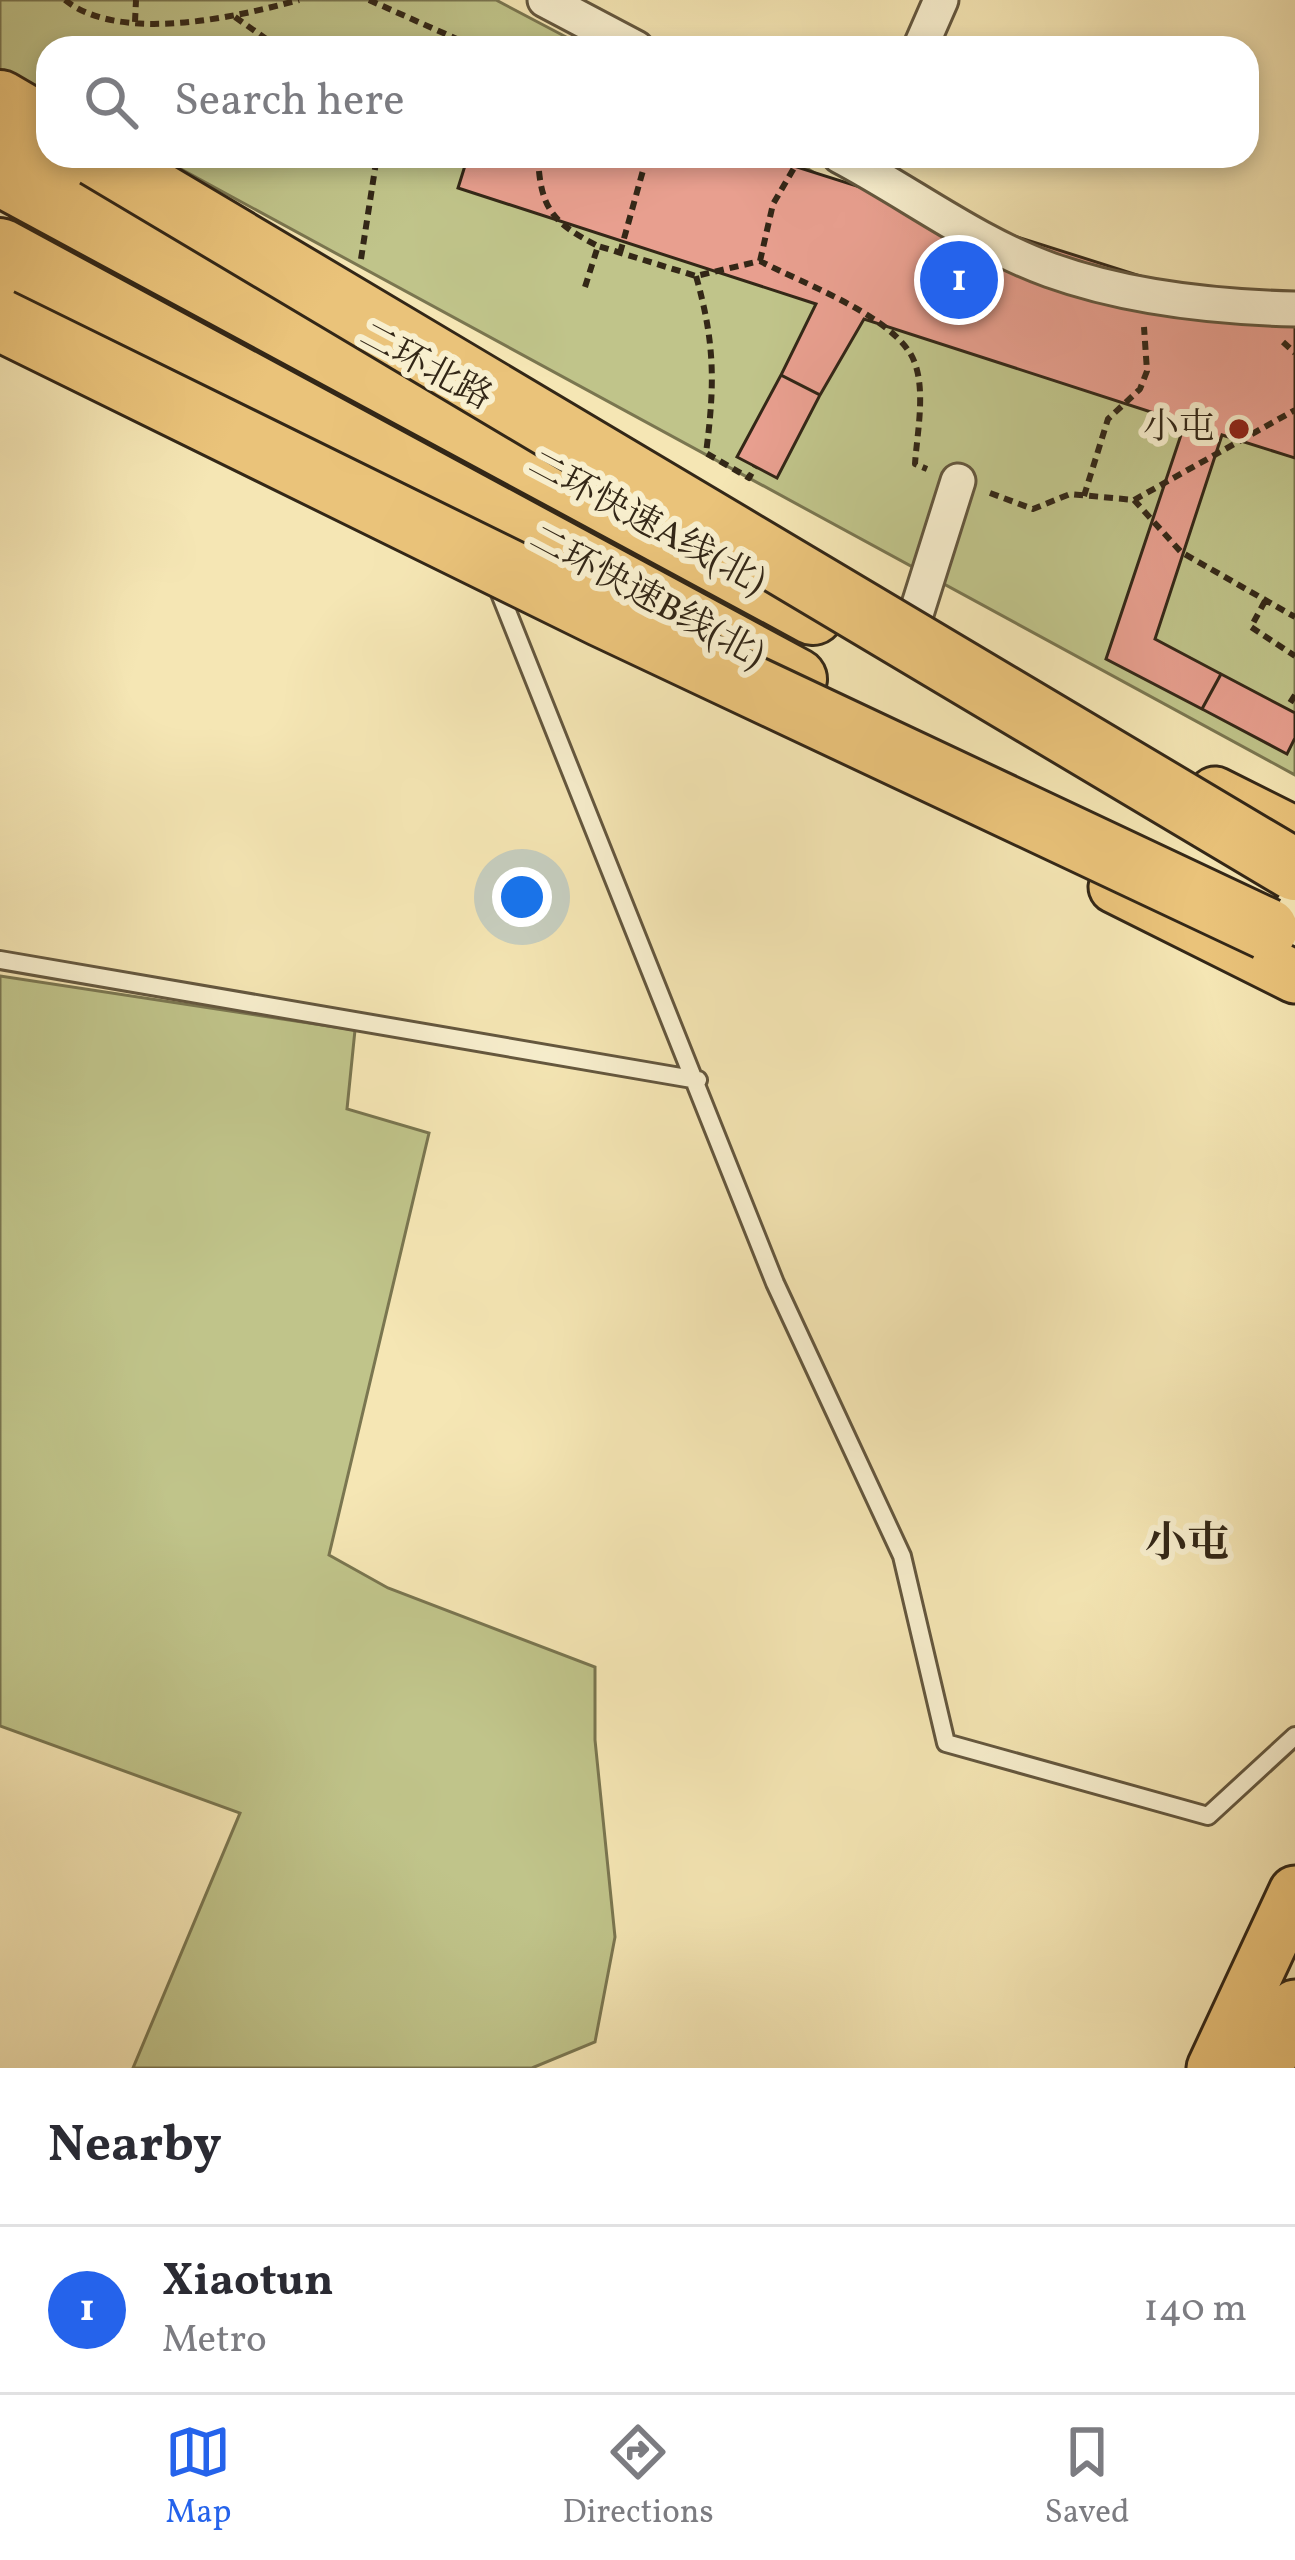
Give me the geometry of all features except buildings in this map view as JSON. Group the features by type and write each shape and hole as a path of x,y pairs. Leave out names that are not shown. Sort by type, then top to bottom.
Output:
{"highway":[{"path":"0,101 36,122"},
{"path":"116,168 1295,870"},
{"name":"二环快速A线(北)","path":"0,175 1295,870"},
{"name":"二环快速B线(北)","path":"0,249 1286,949"},
{"path":"0,320 1286,949"}],"main road":[{"name":"二环北路","path":"0,138 36,157"},
{"name":"二环北路","path":"56,168 1295,833"},
{"path":"0,286 1101,880 1286,949"},
{"path":"1213,2068 1295,1892"},
{"path":"1266,2068 1295,2006"}],"street":[{"path":"545,0 613,36"},
{"path":"925,36 941,0"},
{"path":"865,168 953,223 1050,270 1146,296 1295,309"},
{"path":"911,630 958,481"}],"lane":[{"path":"490,550 495,583 698,1080 775,1282 902,1556 946,1743 1208,1816 1295,1736"},
{"path":"0,961 698,1080"}],"path":[{"path":"65,0 117,22 235,17 299,0"},
{"path":"135,22 136,0"},
{"path":"369,0 450,36"},
{"path":"235,17 262,36"},
{"path":"346,325 358,284 375,168"},
{"path":"538,168 539,186 558,227 598,246 696,276 760,261 882,325 911,355 919,395 915,464 1033,509 1070,494 1134,500 1295,410"},
{"path":"620,253 644,168"},
{"path":"760,261 773,204 794,168"},
{"path":"585,287 598,246"},
{"path":"696,276 713,337 715,379 706,453 749,478 755,466"},
{"path":"1084,496 1108,419 1140,389 1147,370 1146,296"},
{"path":"1134,500 1181,552 1295,617"},
{"path":"1265,601 1251,627 1295,656"},
{"path":"1295,695 1290,703 1295,705"}],"green space":[{"path":"0,0 496,0 564,36 36,36 36,90 0,70"},
{"path":"179,168 806,168 983,272 1295,334 1295,775"},
{"path":"0,976 355,1030 347,1109 429,1133 329,1555 388,1588 595,1667 595,1740 615,1937 595,2042 532,2068 133,2068 240,1813 0,1726"}],"place":[{"name":"Xiaotun","path":"959,280"},
{"name":"小屯","path":"1239,429"}],"district":[{"name":"小屯","path":"1187,1545"}]}
